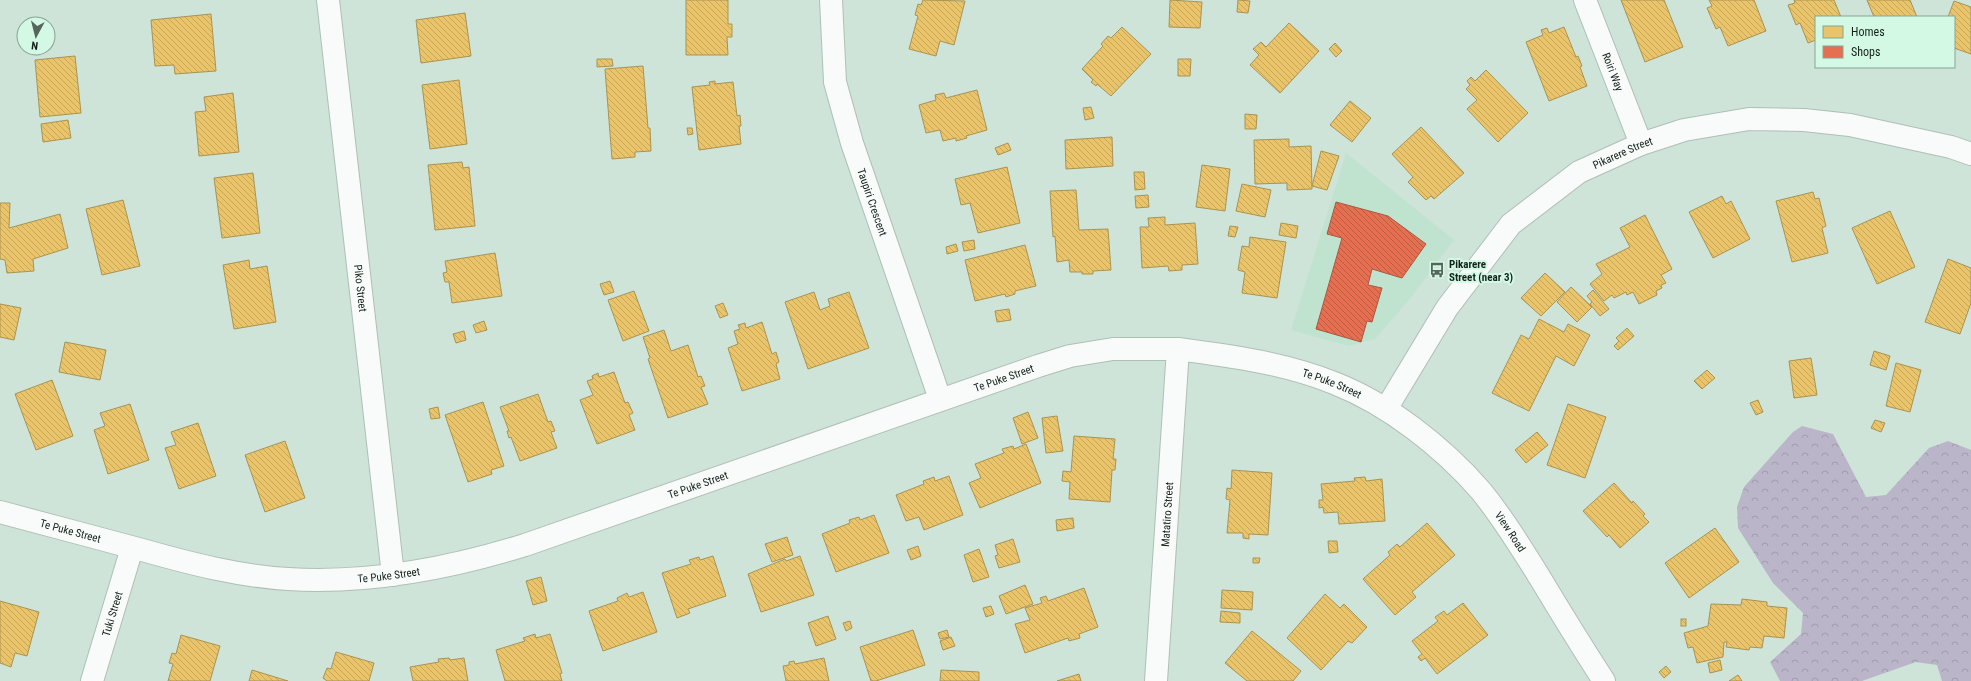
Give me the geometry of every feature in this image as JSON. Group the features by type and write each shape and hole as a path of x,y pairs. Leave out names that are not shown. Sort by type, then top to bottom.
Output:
{"street":[{"name":"Piko Street","path":"328,0 393,575"},
{"name":"Taupiri Crescent","path":"831,0 835,82 852,143 940,399"},
{"name":"Roiri Way","path":"1585,0 1641,144"},
{"name":"Pikarere Street","path":"1386,409 1447,308 1511,224 1579,172 1641,144 1684,130 1749,119 1804,120 1850,125 1951,147 1971,154"},
{"name":"Te Puke Street","path":"0,512 132,548 225,571 286,579 334,580 428,571 463,563 525,545 940,399 1070,356 1114,349 1178,348 1240,357 1288,367 1335,383 1386,409"},
{"name":"Matatiro Street","path":"1156,681 1178,348"},
{"name":"View Road","path":"1386,409 1436,447 1480,491 1513,535 1604,681"},
{"name":"Tuki Street","path":"92,681 132,548"}],"shaded area":[{"path":"1346,153 1454,240 1409,300 1375,339 1349,346 1291,330"}],"green space":[{"path":"1802,426 1833,434 1866,497 1886,495 1929,448 1948,441 1971,450 1971,681 1942,681 1937,665 1916,662 1862,681 1780,681 1770,662 1801,634 1803,613 1773,583 1738,528 1737,507 1744,487 1793,432"}],"building: Homes":[{"path":"686,0 728,0 728,24 732,24 732,37 727,37 728,55 686,55"},
{"path":"923,0 965,1 954,45 940,41 936,56 909,49 918,16 915,15 918,4 921,5"},
{"path":"1170,0 1202,2 1200,28 1169,27"},
{"path":"1238,0 1250,1 1248,13 1237,12"},
{"path":"1621,0 1664,0 1683,47 1645,62"},
{"path":"1709,0 1754,0 1766,31 1728,46 1720,27 1716,29 1707,8 1712,6"},
{"path":"1794,0 1834,0 1841,16 1815,16 1815,40 1808,43 1800,23 1796,25 1788,5 1795,3"},
{"path":"1867,0 1910,0 1917,16 1874,16"},
{"path":"1954,1 1971,7 1971,54 1955,48 1955,16 1948,16"},
{"path":"465,13 471,56 421,63 416,20"},
{"path":"211,14 216,71 175,74 174,65 155,66 151,20"},
{"path":"1289,23 1319,51 1280,93 1250,65 1259,55 1253,49 1261,42 1266,47"},
{"path":"1122,27 1151,54 1111,96 1097,84 1096,86 1091,82 1093,80 1082,69 1103,46 1101,44 1108,36 1111,38"},
{"path":"1564,27 1576,57 1578,56 1582,66 1580,67 1587,86 1549,101 1526,42 1543,35 1541,30 1547,28 1549,33"},
{"path":"1335,43 1342,51 1336,57 1329,49"},
{"path":"75,56 81,113 40,117 35,60"},
{"path":"597,59 612,59 613,66 597,67"},
{"path":"1178,59 1191,59 1190,76 1178,76"},
{"path":"643,66 651,151 635,152 635,157 612,159 605,69"},
{"path":"1486,70 1528,113 1498,142 1467,109 1477,100 1466,89 1470,85 1467,81 1471,77 1475,81"},
{"path":"459,80 467,144 430,149 422,85"},
{"path":"715,81 715,84 733,82 737,116 740,115 741,126 739,126 741,144 699,150 692,87 710,85 709,82"},
{"path":"977,90 987,130 966,136 967,138 956,141 956,138 943,141 940,130 926,133 919,105 936,100 935,95 944,93 946,98"},
{"path":"233,93 239,152 199,156 195,112 206,111 204,97"},
{"path":"1350,101 1371,118 1352,142 1330,125"},
{"path":"1091,107 1094,118 1085,120 1083,108"},
{"path":"1245,114 1257,115 1256,129 1245,129"},
{"path":"68,120 71,138 43,142 41,124"},
{"path":"1421,127 1464,173 1434,199 1431,196 1426,200 1408,182 1413,177 1392,154"},
{"path":"687,128 692,128 693,134 688,135"},
{"path":"1112,137 1113,166 1066,169 1065,140"},
{"path":"1289,139 1289,147 1311,146 1312,189 1287,190 1287,183 1255,184 1254,140"},
{"path":"1008,143 1011,150 998,155 995,148"},
{"path":"1321,151 1339,156 1327,190 1312,186"},
{"path":"462,162 463,168 469,167 475,226 435,230 428,165"},
{"path":"1202,165 1230,169 1225,211 1196,207"},
{"path":"1007,167 1020,223 978,233 970,203 961,205 955,179"},
{"path":"1134,172 1144,172 1145,189 1135,190"},
{"path":"253,173 260,233 222,238 214,178"},
{"path":"1242,184 1271,190 1265,217 1236,211"},
{"path":"1076,190 1079,230 1108,229 1111,270 1093,271 1093,274 1082,274 1082,272 1070,272 1069,260 1057,262 1055,236 1053,237 1050,191"},
{"path":"1813,192 1815,199 1819,198 1826,226 1822,228 1828,253 1792,262 1776,201"},
{"path":"1148,195 1149,207 1136,208 1135,196"},
{"path":"1722,196 1726,204 1731,201 1750,239 1713,258 1689,212"},
{"path":"123,200 140,266 102,275 86,209"},
{"path":"0,203 10,203 9,228 60,214 68,248 33,259 34,271 7,273 5,260 0,259"},
{"path":"1890,211 1915,267 1877,284 1852,228"},
{"path":"1645,215 1672,269 1661,275 1666,283 1661,285 1662,288 1656,291 1657,295 1639,304 1633,292 1627,295 1626,292 1614,298 1612,295 1604,301 1590,284 1602,274 1596,264 1630,247 1620,228"},
{"path":"1165,217 1165,225 1195,223 1198,264 1182,265 1182,270 1169,271 1168,266 1142,268 1140,227 1149,227 1148,218"},
{"path":"1281,223 1298,226 1296,238 1279,235"},
{"path":"1230,226 1238,227 1235,237 1228,236"},
{"path":"1250,237 1286,242 1277,298 1242,293 1245,272 1238,270 1242,246 1249,247"},
{"path":"974,240 975,249 964,251 962,242"},
{"path":"956,244 958,251 947,254 946,247"},
{"path":"1025,245 1036,286 1015,291 1015,294 1006,297 1005,294 975,301 965,260"},
{"path":"495,253 502,296 452,303 449,282 445,282 443,273 447,272 445,261"},
{"path":"1948,259 1971,268 1971,303 1960,334 1925,322"},
{"path":"249,260 250,269 267,266 276,322 234,329 223,265"},
{"path":"1545,273 1565,292 1541,316 1521,298"},
{"path":"610,281 614,292 604,295 600,284"},
{"path":"1571,287 1592,307 1577,322 1557,302"},
{"path":"1593,290 1609,309 1600,316 1590,304 1592,302 1587,296"},
{"path":"634,291 649,331 623,341 608,300"},
{"path":"814,292 820,310 830,306 828,299 849,292 869,348 808,369 785,302"},
{"path":"723,303 728,315 720,318 715,306"},
{"path":"0,304 21,308 14,340 0,337"},
{"path":"1009,309 1011,320 997,322 995,311"},
{"path":"1539,319 1564,332 1568,324 1590,335 1574,366 1556,356 1529,411 1492,393 1521,335 1529,339"},
{"path":"484,321 487,330 476,333 473,325"},
{"path":"762,322 772,354 776,352 779,362 776,364 780,379 742,391 728,348 738,344 734,331 740,329 738,325 745,323 746,328"},
{"path":"1627,328 1634,336 1618,350 1614,346 1619,341 1616,338"},
{"path":"664,330 671,351 688,345 698,377 701,376 705,386 701,387 708,404 668,418 648,359 650,358 643,337"},
{"path":"464,331 466,340 456,343 453,334"},
{"path":"65,342 106,350 100,380 59,372"},
{"path":"1874,351 1890,356 1886,370 1870,365"},
{"path":"1811,358 1817,395 1794,398 1789,361"},
{"path":"1896,363 1921,370 1910,412 1886,406"},
{"path":"1707,370 1715,378 1702,389 1694,381"},
{"path":"614,372 625,403 628,402 633,413 629,415 635,430 597,444 580,400 593,395 587,381 593,379 592,376 598,373 599,377"},
{"path":"52,380 73,436 36,450 15,394"},
{"path":"538,394 548,422 551,421 555,431 551,432 557,448 520,461 511,437 509,438 507,431 509,431 500,407"},
{"path":"1758,400 1763,412 1756,415 1750,403"},
{"path":"483,402 504,466 491,470 492,474 468,482 445,415"},
{"path":"130,404 149,460 108,474 94,430 105,426 100,413"},
{"path":"1568,404 1606,417 1585,478 1547,465"},
{"path":"438,407 440,418 431,419 429,409"},
{"path":"1028,412 1038,438 1022,444 1013,418"},
{"path":"1057,416 1063,451 1046,453 1042,418"},
{"path":"1875,420 1885,423 1881,432 1871,428"},
{"path":"198,423 216,476 179,489 165,448 176,445 171,432"},
{"path":"1537,432 1548,445 1526,463 1515,450"},
{"path":"1074,436 1115,439 1113,459 1116,459 1115,470 1112,470 1110,502 1069,499 1070,482 1062,481 1063,471 1071,472"},
{"path":"285,441 305,498 265,512 245,455"},
{"path":"1026,444 1041,483 980,508 969,483 981,478 975,464 1004,453 1002,449 1013,446 1014,449"},
{"path":"1232,470 1272,473 1268,535 1249,534 1249,539 1243,538 1243,533 1227,533 1230,500 1226,499 1227,488 1231,489"},
{"path":"949,476 963,515 924,530 919,517 906,521 896,495 924,484 923,481 934,477 935,481"},
{"path":"1365,477 1366,481 1382,479 1385,521 1339,524 1338,512 1324,513 1323,507 1319,508 1319,500 1323,500 1321,484 1355,481 1354,478"},
{"path":"1614,483 1632,503 1633,501 1645,514 1643,516 1649,522 1620,548 1609,535 1607,537 1583,511"},
{"path":"874,515 889,553 836,572 822,534 850,523 849,520 859,517 860,520"},
{"path":"1073,518 1074,528 1057,531 1056,520"},
{"path":"1427,523 1455,555 1412,592 1416,597 1395,615 1363,579 1390,555 1388,552 1397,544 1400,547"},
{"path":"1715,528 1739,562 1689,598 1665,563"},
{"path":"787,537 793,555 772,562 765,544"},
{"path":"1013,539 1020,562 999,568 995,556 998,555 995,545"},
{"path":"1328,541 1337,541 1338,552 1329,553"},
{"path":"918,546 921,556 911,560 907,550"},
{"path":"979,549 989,577 973,582 964,555"},
{"path":"713,556 726,596 688,609 690,613 677,618 662,573 691,564 689,560 699,557 700,560"},
{"path":"800,556 814,595 761,612 748,574 785,559 786,561"},
{"path":"1253,558 1260,558 1259,563 1253,563"},
{"path":"541,577 547,601 533,605 526,581"},
{"path":"1025,585 1033,604 1006,614 999,596"},
{"path":"1084,588 1098,627 1079,634 1080,638 1069,641 1068,638 1025,653 1015,624 1030,620 1025,608 1042,603 1040,598 1046,596 1048,601"},
{"path":"1222,590 1253,592 1252,610 1221,608"},
{"path":"643,592 657,632 603,651 589,611 618,601 617,598 627,593 629,597"},
{"path":"1325,594 1340,608 1344,604 1367,627 1352,643 1348,641 1321,670 1287,638"},
{"path":"1742,599 1767,602 1767,606 1787,608 1784,638 1764,636 1762,648 1750,647 1749,650 1726,647 1727,642 1724,642 1723,657 1697,663 1693,647 1688,648 1684,633 1708,626 1711,604 1741,605"},
{"path":"0,601 39,612 27,656 15,653 11,667 0,663"},
{"path":"1463,603 1488,635 1437,674 1425,658 1421,661 1418,657 1422,654 1412,641 1438,621 1435,617 1444,611 1447,615"},
{"path":"991,606 994,614 986,617 983,608"},
{"path":"1221,611 1240,613 1240,623 1220,622"},
{"path":"828,616 836,639 816,646 808,623"},
{"path":"1681,619 1686,619 1686,626 1681,626"},
{"path":"850,621 852,628 846,631 843,623"},
{"path":"913,630 925,665 876,681 871,681 860,647"},
{"path":"947,630 949,637 940,639 938,633"},
{"path":"1252,631 1301,671 1293,681 1247,681 1225,663"},
{"path":"535,634 536,638 550,634 562,673 560,674 562,681 505,681 496,650 525,641 523,638"},
{"path":"181,635 220,646 210,681 168,681 173,664 169,663 172,653 176,654"},
{"path":"951,637 955,646 943,650 940,641"},
{"path":"336,652 374,663 369,681 327,681 323,678 327,668 331,669"},
{"path":"449,658 450,660 464,658 468,681 413,681 410,667 439,662 438,659"},
{"path":"824,658 829,681 786,681 783,666 789,665 789,662 794,661 795,664"},
{"path":"1720,660 1722,670 1710,673 1708,663"},
{"path":"1666,666 1671,672 1664,678 1659,672"},
{"path":"252,670 288,681 249,681"},
{"path":"941,670 979,672 979,681 940,681"},
{"path":"1079,674 1081,681 1057,681"},
{"path":"1738,675 1742,681 1729,681"}],"building: Shops":[{"path":"1336,202 1388,216 1426,244 1402,278 1372,269 1368,285 1382,288 1372,322 1367,321 1361,342 1316,329 1342,238 1327,234"}],"place":[{"name":"Pikarere Street (near 3)","path":"1437,270"}]}
